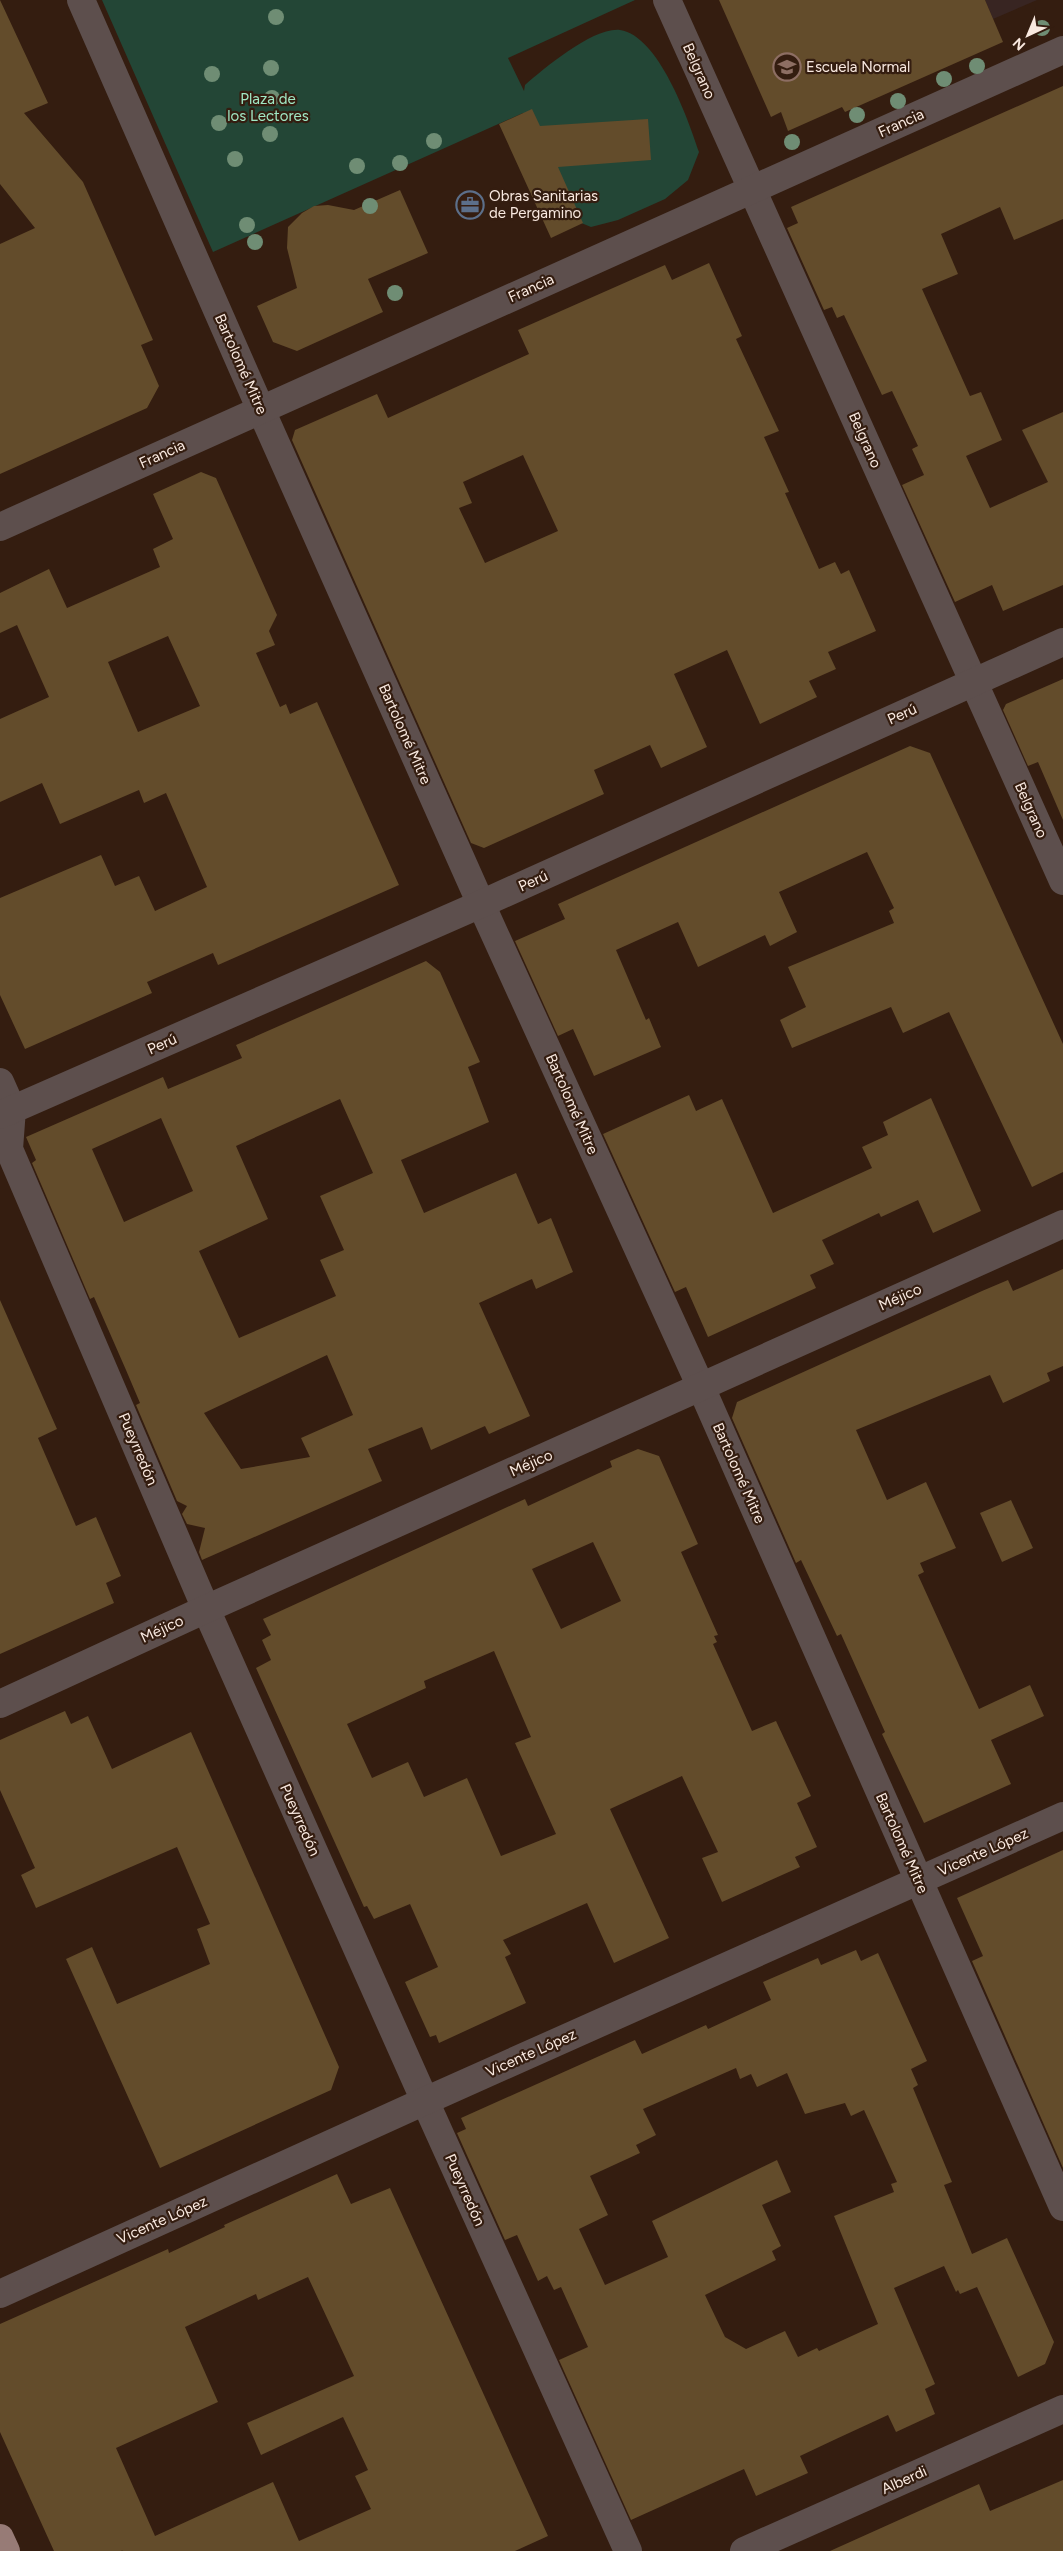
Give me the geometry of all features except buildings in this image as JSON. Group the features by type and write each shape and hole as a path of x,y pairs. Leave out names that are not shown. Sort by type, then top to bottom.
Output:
{"main road":[{"path":"0,2538 6,2551"}],"street":[{"name":"Bartolomé Mitre","path":"81,0 481,904 701,1387 1063,2207"},
{"name":"Belgrano","path":"667,0 1063,881"},
{"name":"Francia","path":"0,527 1063,50"},
{"name":"Perú","path":"6,1112 481,904 1063,642"},
{"name":"Pueyrredón","path":"0,1082 6,1112 9,1149 206,1609 424,2101 628,2551"},
{"name":"Méjico","path":"0,1704 206,1609 1063,1224"},
{"name":"Vicente López","path":"0,2294 424,2101 1063,1816"},
{"name":"Alberdi","path":"744,2551 1063,2409"}],"shaded area":[{"path":"985,0 1037,0 993,19"}],"green space":[{"name":"Plaza de los Lectores","path":"102,0 635,0 508,58 524,91 525,85 557,59 597,35 620,30 634,36 647,47 670,81 688,120 699,152 688,180 665,199 618,220 591,227 574,220 523,113 213,252"}],"place":[{"name":"Escuela Normal","path":"787,67"},
{"name":"Obras Sanitarias de Pergamino","path":"470,205"}]}
